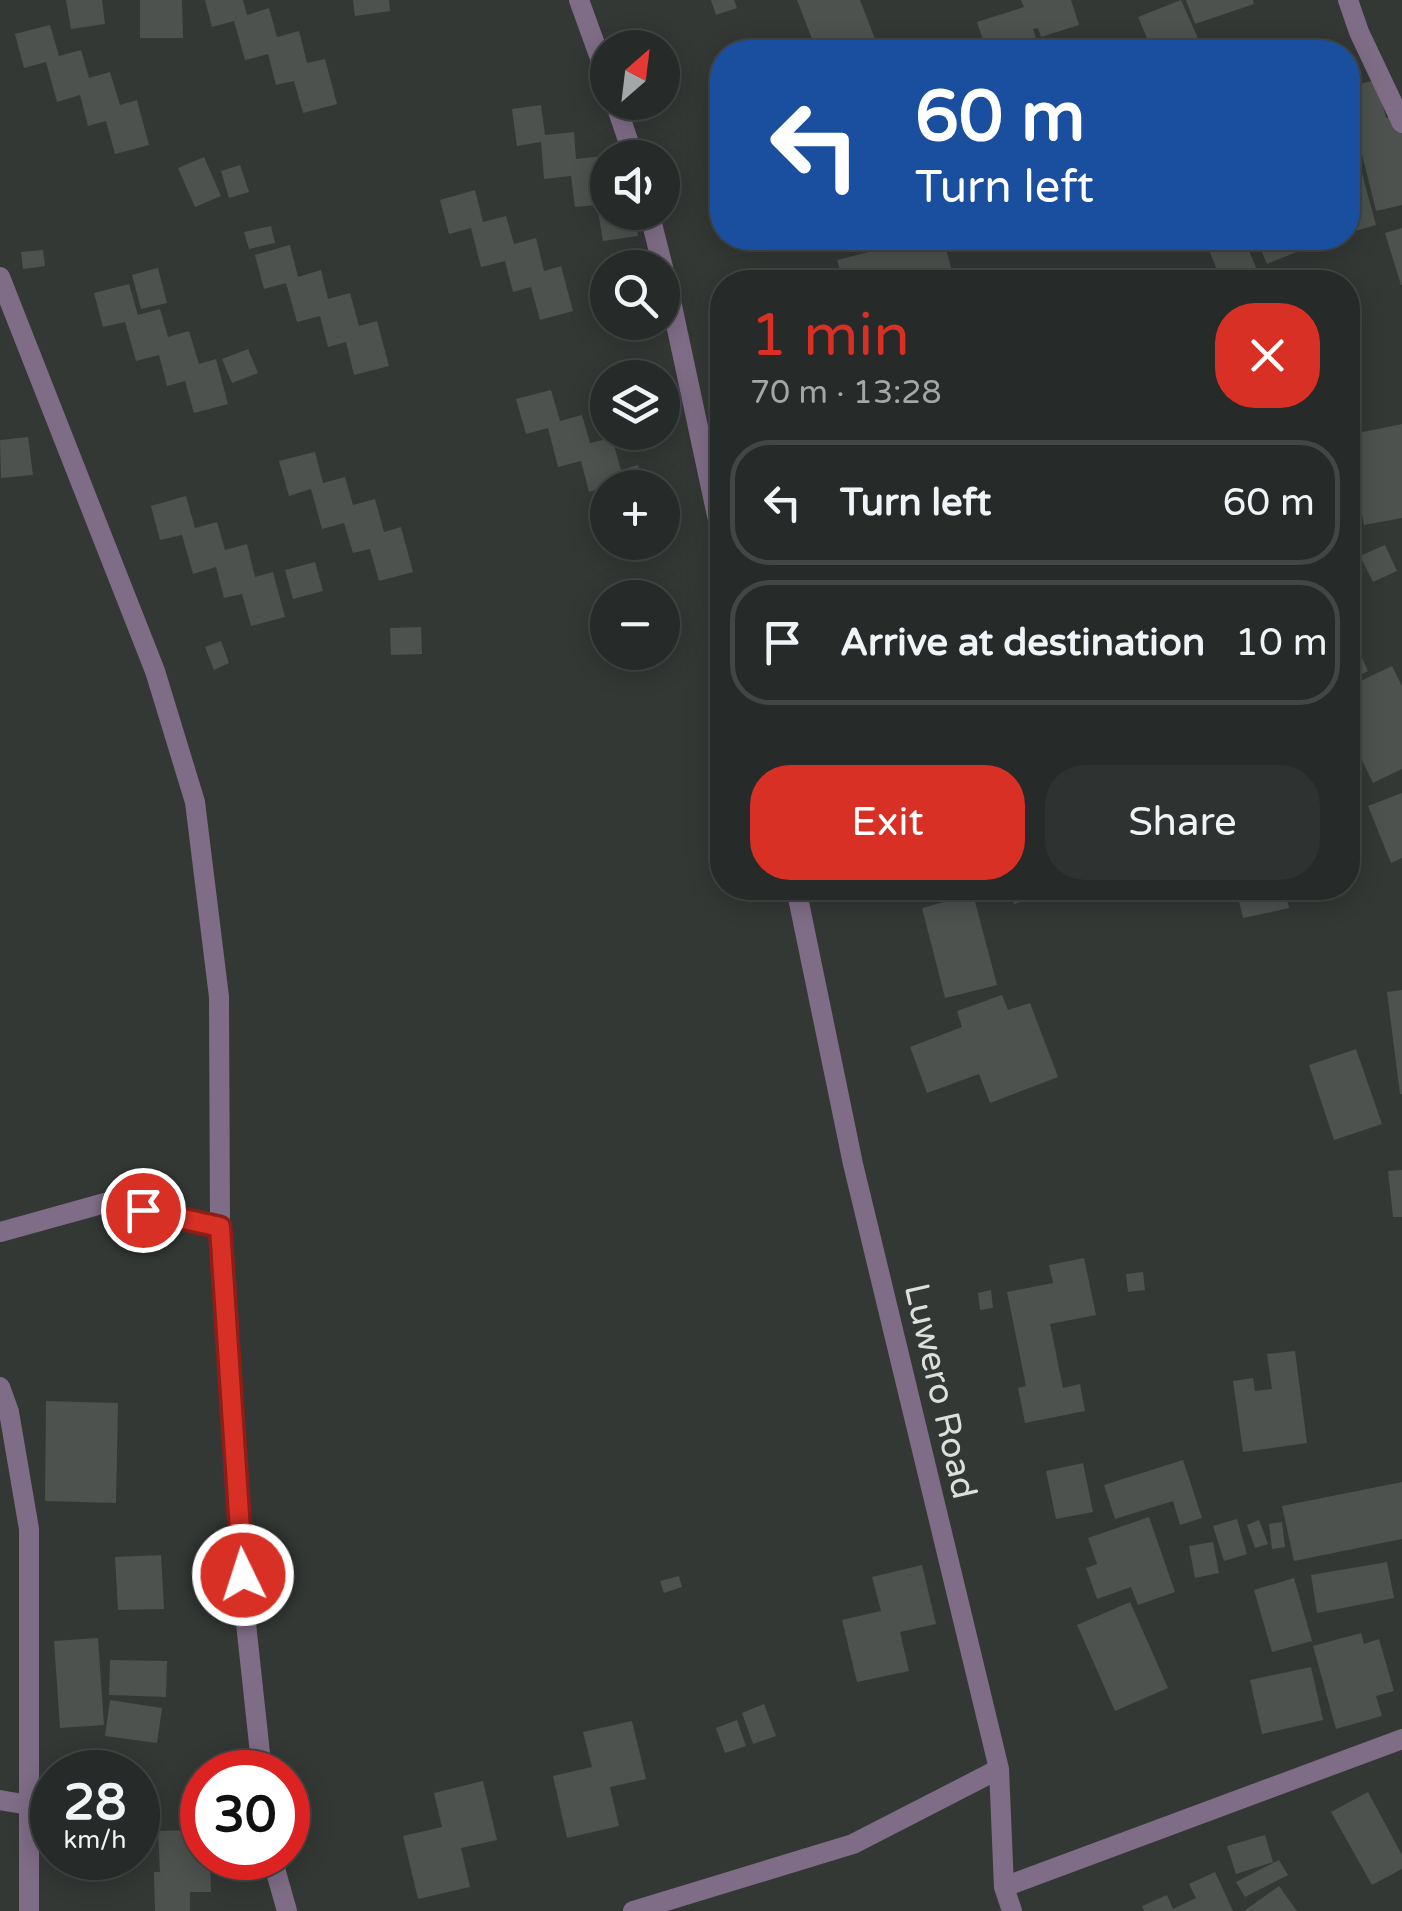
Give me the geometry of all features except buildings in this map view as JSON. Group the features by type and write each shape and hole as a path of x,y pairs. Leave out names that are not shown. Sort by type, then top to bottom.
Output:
{"street":[{"path":"580,0 590,30"},
{"path":"1348,0 1402,123"},
{"path":"653,230 710,484"},
{"path":"0,277 155,671 194,802 219,997 220,1227 245,1614 260,1750"},
{"name":"Luwero Road","path":"799,900 854,1164 999,1769 1004,1888 1012,1911"},
{"path":"0,1232 105,1202 220,1227"},
{"path":"0,1388 10,1412 29,1528 30,1805 0,1800"},
{"path":"1004,1888 1402,1738"},
{"path":"633,1911 854,1844 999,1769"},
{"path":"30,1880 30,1911"},
{"path":"278,1880 287,1911"}],"route":[{"path":"143,1210 220,1227 243,1575"}]}
